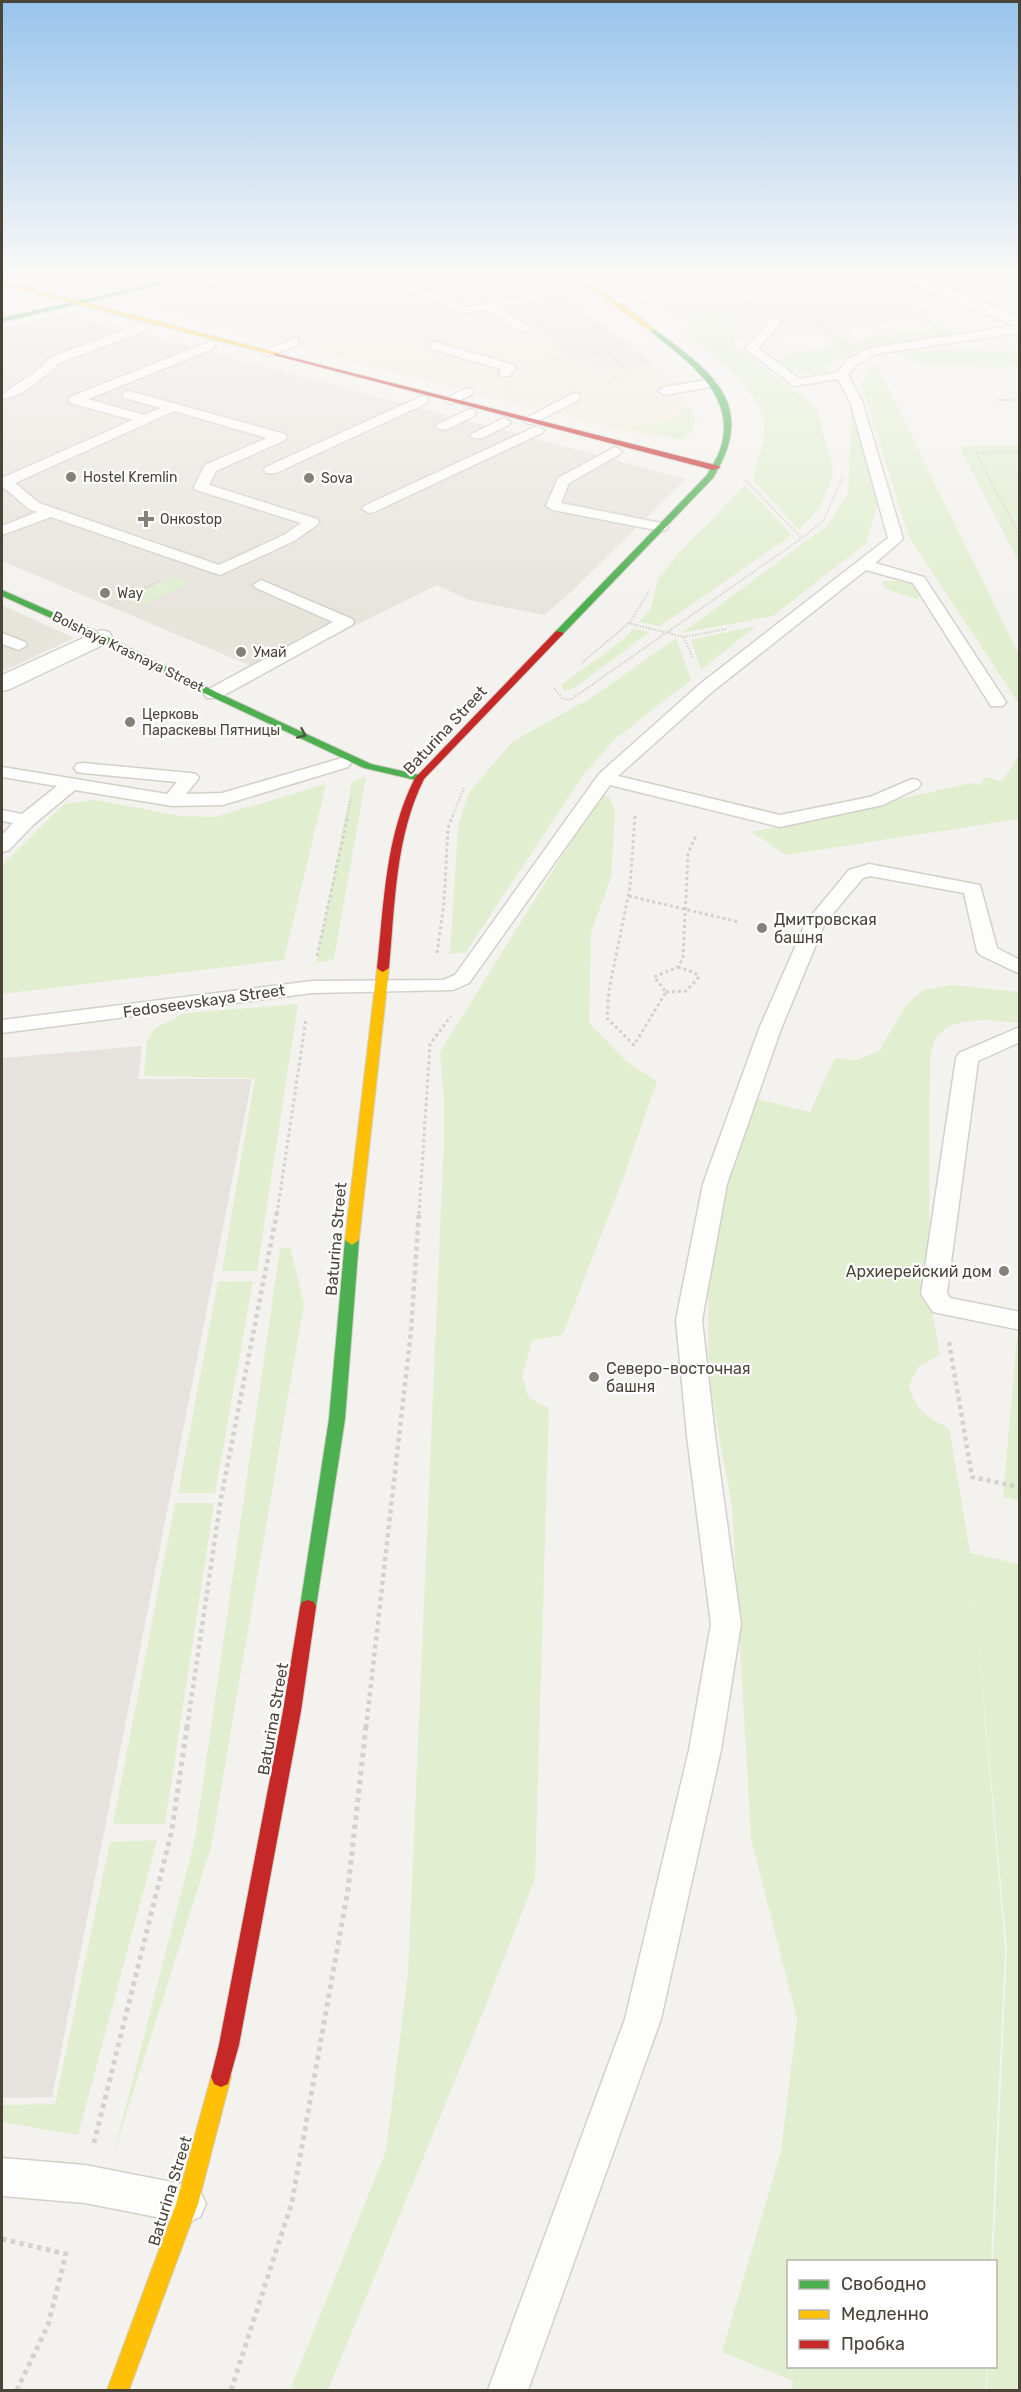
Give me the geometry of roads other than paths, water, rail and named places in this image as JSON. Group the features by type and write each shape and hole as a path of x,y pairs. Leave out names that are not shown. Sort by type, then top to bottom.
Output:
{"main road":[{"path":"363,385 504,422 533,425 554,435 615,451 713,472"},
{"path":"392,385 533,425 713,472"},
{"name":"Baturina Street","path":"118,2391 187,2204 229,2045 292,1712 337,1419 355,1203 380,986 398,839 411,792 420,778 713,472 732,424 724,399 713,385"},
{"name":"Bolshaya Krasnaya Street","path":"2,594 101,637 213,694 368,766 420,778"}],"street":[{"path":"2,684 101,637"}],"lane":[{"path":"8,395 24,385"},
{"path":"113,385 75,400 144,420"},
{"path":"664,390 701,385"},
{"path":"605,778 706,688 896,539 856,401 847,385"},
{"path":"450,400 466,392"},
{"path":"129,395 318,448"},
{"path":"369,509 533,425 574,397"},
{"path":"271,470 422,400"},
{"path":"173,408 5,482 34,506 220,570 289,538 312,522 201,488 210,468 290,440"},
{"path":"442,426 469,412"},
{"path":"477,435 504,422"},
{"path":"526,449 554,435"},
{"path":"615,451 563,481 553,506 661,527"},
{"path":"2,531 50,512"},
{"path":"863,564 920,580 997,702"},
{"path":"213,694 346,622 261,585"},
{"path":"2,638 19,645"},
{"path":"2,772 172,800 223,799 342,763"},
{"path":"83,768 190,778 172,800"},
{"path":"605,778 780,822 876,801 912,784"},
{"name":"Fedoseevskaya Street","path":"2,1026 312,987 446,986 462,979 605,778"},
{"path":"2,846 26,820 71,784"},
{"path":"2,815 26,820"},
{"path":"508,2391 643,2019 705,1750 726,1624 701,1436 689,1320 715,1184 770,1029 816,922 856,874 869,870 973,889 987,951 1020,968"},
{"path":"1020,1033 967,1058 934,1294 942,1306 1020,1321"},
{"path":"2,2177 85,2184 187,2204"}],"place":[{"name":"Hostel Kremlin","path":"71,477"},
{"name":"Sova","path":"309,478"},
{"name":"Онкоstop","path":"146,519"},
{"name":"Way","path":"105,593"},
{"name":"Умай","path":"241,652"},
{"name":"Церковь Параскевы Пятницы","path":"130,722"},
{"name":"Дмитровская башня","path":"762,928"},
{"name":"Архиерейский дом","path":"1004,1271"},
{"name":"Северо-восточная башня","path":"594,1377"}]}
